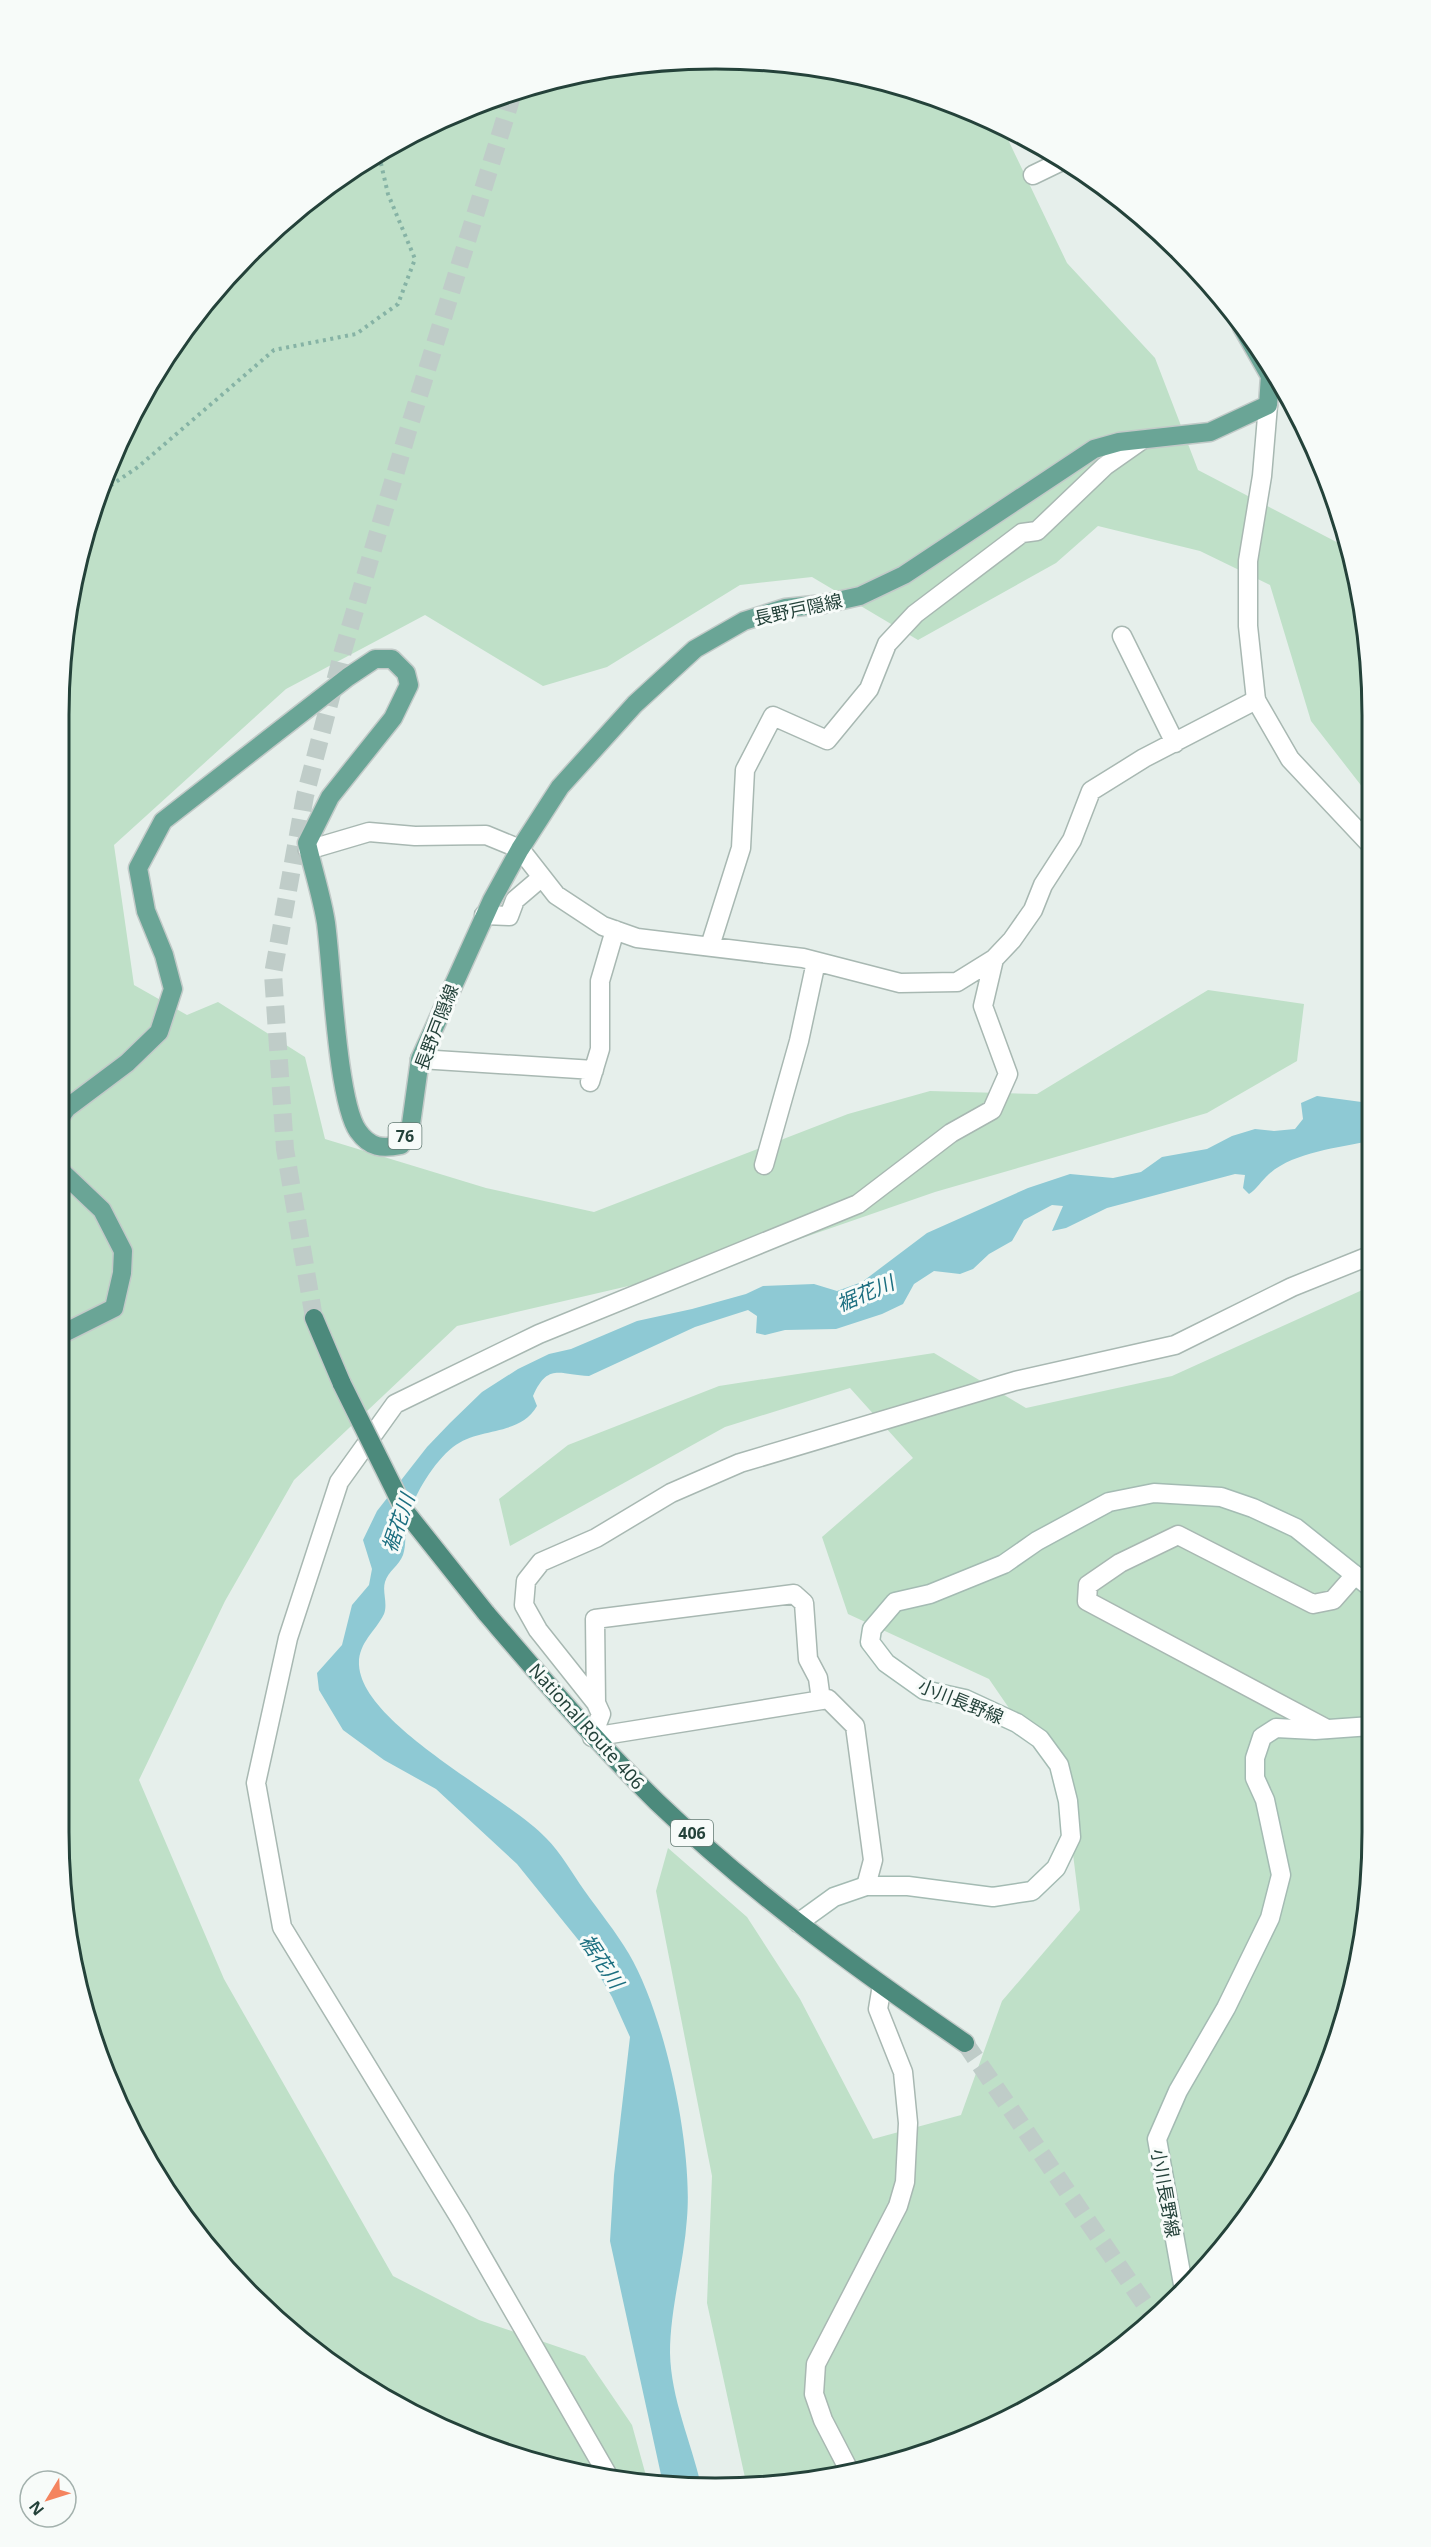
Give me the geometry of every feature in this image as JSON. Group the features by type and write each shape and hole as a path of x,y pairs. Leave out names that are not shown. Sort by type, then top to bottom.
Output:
{"highway":[{"name":"National Route 406","path":"314,1318 342,1384 405,1511 486,1613 592,1737 658,1803 798,1923 965,2043"}],"main road":[{"path":"1268,405 1270,384"},
{"name":"長野戸隠線","path":"308,850 326,921 345,1091 357,1129 370,1144 384,1149 401,1145 411,1124 420,1059 484,915 520,849 560,787 591,750 695,649 744,621 785,608 824,604 860,596 903,574 1094,449 1142,440 1210,432 1268,405"},
{"path":"69,1106 127,1063 159,1032 172,989 164,955 146,910 138,868 163,821 348,677 375,659 392,659 406,673 409,685 393,718 330,797 307,843 308,850"},
{"path":"69,1179 102,1210 123,1251 122,1273 114,1308 69,1330"}],"street":[{"path":"1033,175 1054,165"},
{"path":"1268,405 1262,476 1248,561 1248,626 1256,700 1290,759 1362,836"},
{"path":"710,946 741,848 745,770 772,716 827,740 869,689 887,644 915,614 1022,533 1037,531 1105,466 1142,440"},
{"path":"1122,636 1175,743"},
{"path":"308,850 369,832 437,836 486,835 520,849 556,895 603,926 637,938 816,962 900,983 957,982 994,959 1012,940 1033,910 1042,885 1072,840 1090,791 1144,758 1256,700"},
{"path":"484,915 509,916 515,900 542,877"},
{"path":"420,1059 592,1076 600,1049 600,981 615,930"},
{"path":"604,2468 461,2220 282,1927 256,1783 288,1638 339,1482 395,1404 539,1334 858,1204 951,1133 992,1110 1008,1074 983,1006 994,959"},
{"path":"764,1165 799,1041 816,962"},
{"path":"592,1737 601,1714 596,1703 544,1638 524,1605 526,1581 541,1562 596,1538 671,1493 740,1462 1016,1381 1175,1344 1292,1287 1362,1259"},
{"name":"小川長野線","path":"798,1923 834,1897 866,1886 908,1886 993,1898 1032,1891 1056,1868 1071,1837 1068,1801 1059,1765 1040,1738 1017,1724 965,1699 924,1690 886,1663 870,1642 872,1629 895,1602 930,1594 1004,1564 1037,1541 1109,1502 1154,1493 1221,1497 1253,1508 1296,1528 1362,1581"},
{"path":"1327,1729 1087,1601 1088,1585 1120,1563 1178,1535 1313,1604 1333,1600 1355,1575"},
{"path":"596,1703 595,1619 794,1594 804,1603 808,1659 818,1677 821,1700"},
{"path":"592,1737 828,1699 855,1726 873,1860 866,1886"},
{"name":"小川長野線","path":"1183,2278 1157,2139 1178,2091 1226,2008 1270,1918 1281,1875 1265,1800 1255,1778 1255,1758 1262,1737 1276,1728 1327,1729 1362,1727"},
{"path":"846,2465 823,2420 814,2394 816,2364 898,2206 905,2182 908,2123 903,2072 878,2009 882,1985"}],"path":[{"path":"112,485 138,467 274,350 356,333 398,304 415,260 388,194 381,163"}],"green space":[{"path":"673,70 758,70 842,81 883,91 963,118 1008,140 1067,263 1155,358 1198,470 1339,543 1350,589 1361,673 1362,787 1311,721 1270,585 1200,551 1098,526 1056,563 918,640 812,577 740,585 607,667 543,686 425,615 286,689 114,845 134,985 187,1015 218,1002 305,1057 325,1139 486,1188 594,1212 848,1114 930,1091 1037,1094 1208,990 1304,1004 1297,1061 1207,1113 935,1192 736,1261 457,1326 294,1480 225,1601 139,1780 224,1979 393,2276 479,2320 585,2356 632,2425 645,2474 589,2466 508,2444 430,2411 356,2369 289,2318 258,2289 203,2225 178,2191 156,2155 118,2079 103,2039 81,1958 70,1874 70,673 81,589 91,548 118,468 136,430 178,356 203,322 229,289 289,229 356,178 392,156 468,118 508,103 589,81 631,75"},
{"path":"1362,1290 1361,1874 1350,1958 1328,2039 1313,2079 1275,2155 1253,2191 1202,2258 1142,2318 1075,2369 1001,2411 923,2444 842,2466 745,2477 707,2303 712,2176 656,1891 668,1848 747,1917 800,1999 873,2139 961,2115 1002,2001 1080,1910 1065,1790 989,1679 848,1614 822,1537 913,1458 850,1388 725,1427 510,1546 499,1499 568,1445 719,1386 934,1353 1026,1408 1172,1376"}],"water":[{"name":"裾花川","path":"1317,1096 1362,1102 1362,1142 1317,1152 1291,1161 1269,1174 1249,1194 1243,1188 1245,1175 1235,1174 1107,1208 1066,1228 1052,1231 1063,1206 1052,1205 1024,1220 1012,1241 989,1254 973,1269 960,1274 934,1271 914,1284 903,1304 882,1314 836,1329 785,1330 765,1335 756,1333 757,1316 748,1310 695,1327 589,1376 550,1374 544,1378 533,1396 537,1406 529,1416 520,1423 475,1436 453,1447 432,1469 415,1498 407,1522 403,1555 385,1582 384,1614 364,1644 359,1657 366,1688 384,1711 409,1735 500,1801 546,1838 629,1954 642,1980 665,2046 681,2119 688,2189 687,2218 671,2336 671,2370 699,2478 661,2476 610,2241 614,2175 630,2037 612,1997 580,1942 517,1864 436,1789 384,1760 343,1730 319,1690 317,1673 342,1645 352,1605 369,1585 372,1569 363,1540 377,1511 427,1447 450,1423 482,1392 518,1369 549,1354 571,1349 637,1321 746,1294 763,1286 814,1284 837,1291 862,1282 927,1233 1028,1188 1070,1174 1113,1178 1141,1172 1162,1157 1207,1149 1232,1136 1255,1129 1274,1131 1295,1129 1303,1119 1301,1103"}],"tunnel":[{"path":"314,1318 285,1149 273,974 305,796 343,651 407,434 510,102"},
{"path":"965,2043 1149,2311"}]}
